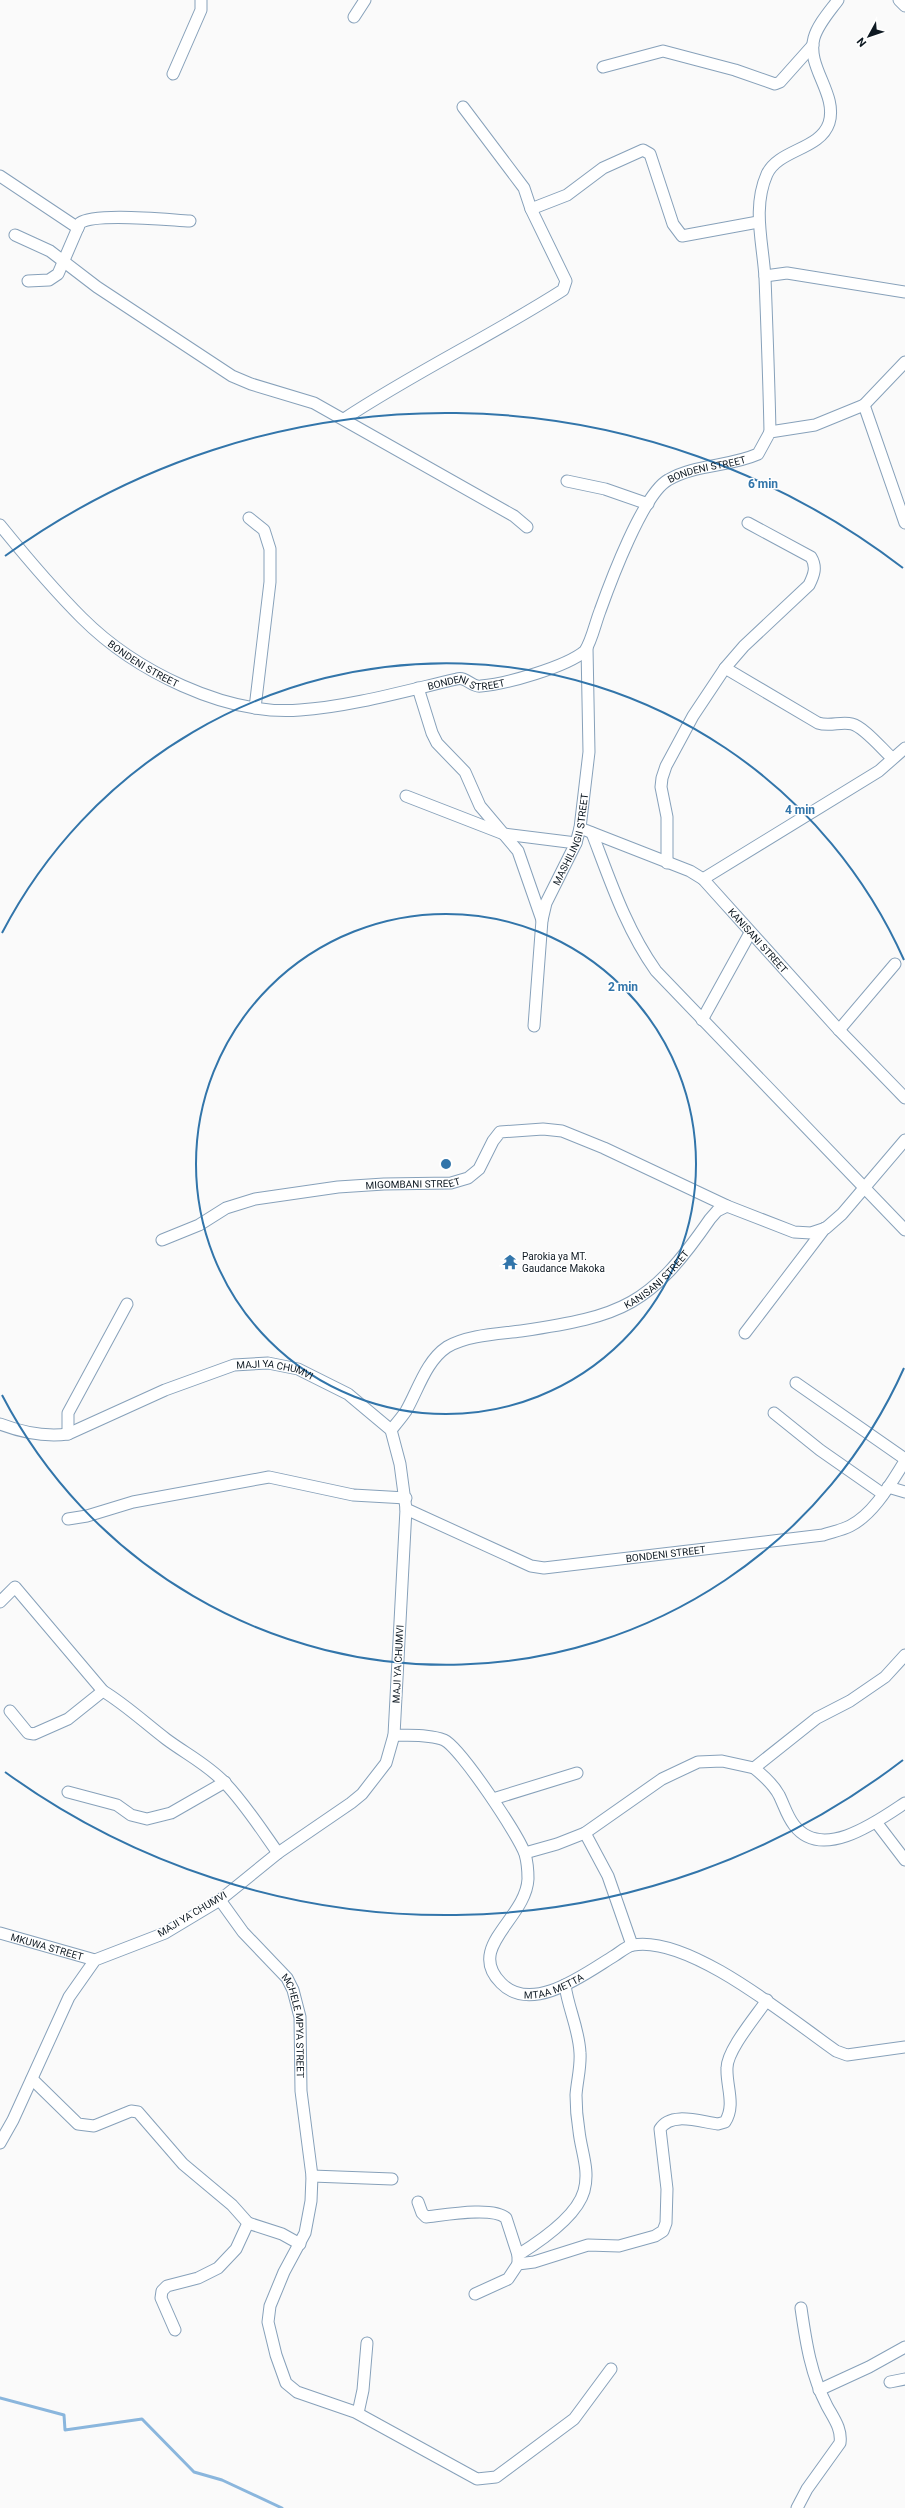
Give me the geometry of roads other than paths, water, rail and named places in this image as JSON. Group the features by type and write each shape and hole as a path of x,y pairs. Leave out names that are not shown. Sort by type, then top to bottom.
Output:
{"street":[{"path":"173,74 201,10 201,0"},
{"path":"354,17 365,0"},
{"path":"838,0 817,31 813,45 816,65 830,108 829,123 810,144 792,152 769,170 761,197 758,222 765,276 770,432 815,425 864,405 905,362"},
{"path":"899,0 905,6"},
{"path":"603,67 663,50 735,70 772,84 780,82 813,45"},
{"path":"344,420 398,384 464,346 522,316 565,288 566,281 531,209 524,188 463,107"},
{"path":"531,209 567,195 603,168 643,150 650,154 673,224 682,236 758,222"},
{"path":"0,176 78,228"},
{"path":"28,281 49,280 58,274 82,222 93,218 190,221"},
{"path":"15,235 39,245 97,287 232,376 314,403 514,516 526,527"},
{"path":"765,276 786,273 905,292"},
{"path":"864,405 905,521"},
{"name":"BONDENI STREET","path":"0,525 82,618 124,654 194,690 255,708 299,711 418,688 459,678 481,687 519,678 570,661 587,648 608,591 648,504 664,482 682,473 737,462 758,454 770,432"},
{"path":"567,481 605,489 648,504"},
{"path":"249,518 264,530 270,549 270,582 255,708"},
{"path":"667,863 667,817 662,778 693,716 725,668 744,646 809,585 815,569 811,557 748,522"},
{"name":"MASHILINGII STREET","path":"534,1026 542,920 549,897 576,843 580,828 589,752 587,648"},
{"path":"725,668 818,723 826,726 852,724 859,728 892,758"},
{"path":"418,688 432,733 442,748 464,772 480,806 518,851 542,920"},
{"path":"703,879 879,772 892,758 905,748"},
{"path":"406,796 504,834 576,843"},
{"name":"KANISANI STREET","path":"580,828 690,871 703,879 750,934 839,1030 905,1098"},
{"path":"592,833 611,884 642,951 656,970 702,1020 905,1230"},
{"path":"702,1020 750,934"},
{"path":"839,1030 895,964"},
{"name":"MIGOMBANI STREET","path":"162,1240 199,1225 226,1208 255,1199 331,1188 384,1184 451,1183 468,1178 479,1169 493,1141 500,1132 528,1130 562,1131 604,1148 727,1206"},
{"path":"745,1333 826,1228 842,1214 905,1140"},
{"path":"727,1206 794,1232 811,1234 826,1228"},
{"name":"KANISANI STREET","path":"391,1430 406,1411 427,1369 447,1348 491,1335 568,1324 611,1313 629,1305 665,1278 710,1219 717,1211 727,1206"},
{"path":"68,1434 68,1413 127,1304"},
{"name":"MAJI YA CHUMVI","path":"0,1424 16,1430 49,1434 68,1434 165,1390 234,1365 268,1364 298,1369 348,1394 391,1430 406,1503 394,1735 386,1763 362,1794 312,1832 278,1853 220,1900 165,1933 95,1960"},
{"path":"796,1383 905,1460"},
{"path":"774,1413 820,1450 885,1490 905,1492"},
{"name":"BONDENI STREET","path":"406,1503 531,1566 544,1568 824,1535 851,1526 867,1513 885,1490 905,1460"},
{"path":"68,1519 87,1516 133,1502 269,1477 406,1503"},
{"path":"0,1602 15,1587 103,1691 121,1702 166,1740 200,1761 225,1782 250,1812 278,1853"},
{"path":"754,1768 817,1718 850,1701 885,1677 905,1655"},
{"path":"10,1711 28,1733 34,1734 68,1720 103,1691"},
{"name":"MTAA METTA","path":"394,1735 425,1736 445,1741 460,1754 493,1799 525,1853 528,1878 522,1904 492,1946 488,1958 490,1970 504,1986 519,1993 541,1994 565,1985 632,1945"},
{"path":"525,1853 557,1844 585,1833 662,1779 698,1762 722,1761 754,1768 771,1783 794,1825 805,1836 818,1839 832,1839 853,1835 905,1803"},
{"path":"493,1799 577,1773"},
{"path":"68,1792 117,1804 131,1815 147,1819 171,1813 225,1782"},
{"path":"876,1822 905,1860"},
{"path":"585,1833 608,1876 632,1945 663,1946 696,1959 767,2000 798,2025 847,2055 905,2047"},
{"name":"MCHELE MPYA STREET","path":"220,1900 243,1932 287,1978 293,1990 300,2017 302,2092 312,2176 309,2220 300,2244 284,2272 270,2306 268,2322 276,2355 286,2383 297,2392 358,2413"},
{"name":"MKUWA STREET","path":"0,1933 95,1960"},
{"path":"0,2143 32,2079 52,2031 69,1997 95,1960"},
{"path":"475,2294 508,2279 518,2260 552,2233 578,2204 584,2191 585,2159 579,2133 576,2095 580,2052 565,1985"},
{"path":"518,2260 534,2262 588,2245 619,2246 654,2236 663,2231 666,2223 667,2189 660,2129 664,2122 673,2118 718,2124 725,2122 731,2101 727,2067 737,2045 767,2000"},
{"path":"32,2079 78,2124 94,2126 132,2111 138,2112 183,2164 232,2205 248,2223 282,2234 300,2244"},
{"path":"312,2176 392,2179"},
{"path":"418,2202 422,2213 426,2217 481,2212 502,2215 506,2218 518,2260"},
{"path":"175,2330 161,2298 162,2292 167,2286 198,2278 218,2268 236,2249 248,2223"},
{"path":"797,2508 807,2489 840,2443 841,2434 819,2390 811,2368 801,2308"},
{"path":"367,2343 363,2390 358,2413 477,2479 496,2477 574,2419 610,2369"},
{"path":"819,2390 869,2367 905,2347"},
{"path":"890,2382 905,2379"}],"waterway":[{"path":"0,2398 64,2415 65,2430 142,2419 194,2472 222,2480 282,2508"}],"place":[{"name":"Parokia ya MT. Gaudance Makoka","path":"510,1262"}]}
